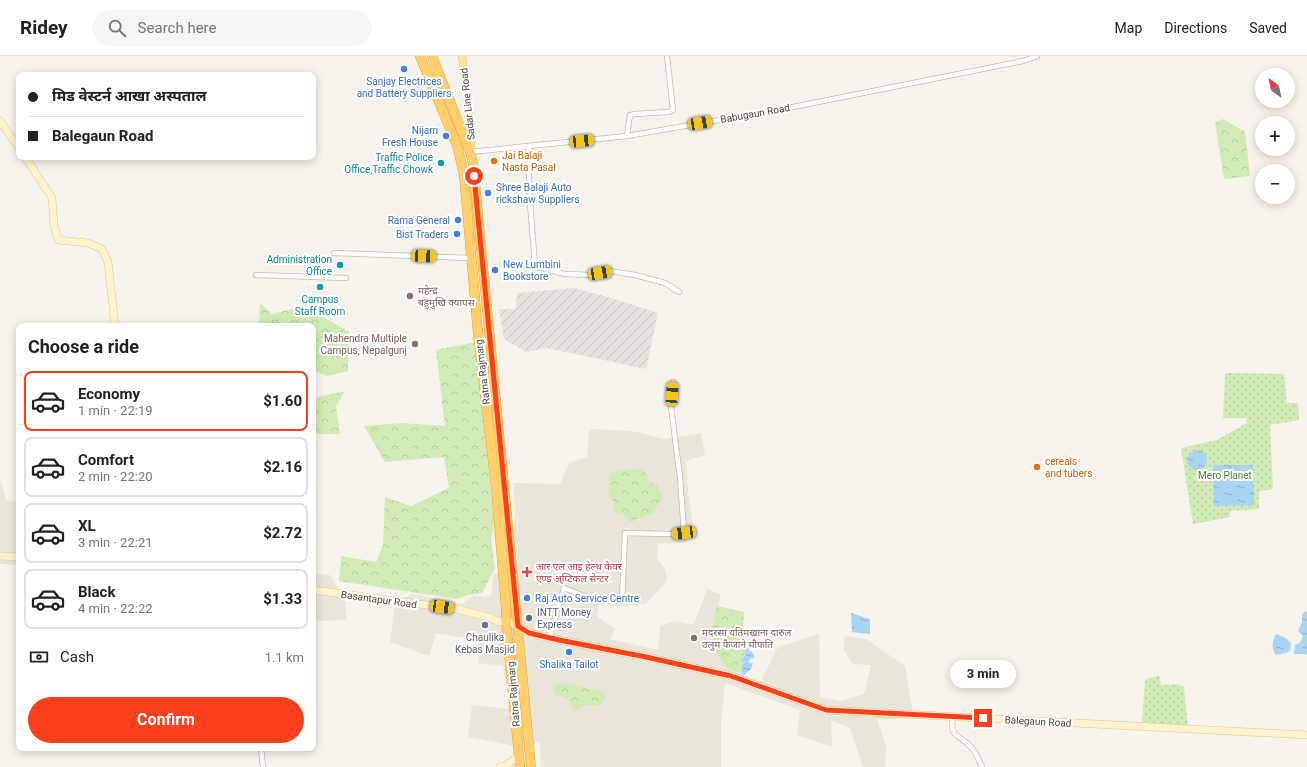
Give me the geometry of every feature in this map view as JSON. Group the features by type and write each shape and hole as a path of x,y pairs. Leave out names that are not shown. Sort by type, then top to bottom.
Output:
{"highway":[{"name":"Ratna Rajmarg","path":"420,56 461,159 464,174 470,254 496,488 506,607 512,624 531,767"},
{"name":"Ratna Rajmarg","path":"432,56 473,163 483,258 512,624 520,767"}],"main road":[{"name":"Sadar Line Road","path":"462,56 472,134 470,152"}],"street":[{"path":"627,136 630,115 668,112 673,110 667,56"},
{"name":"Babugaun Road","path":"470,152 627,136 788,108 1023,61 1037,56"},
{"path":"0,121 16,144"},
{"path":"528,146 530,203 536,267 565,274 589,275 610,272 635,275 665,283 679,292"},
{"path":"27,160 52,198 54,226 58,240 88,243 102,249 108,262 115,323"},
{"path":"334,253 470,258 470,254"},
{"path":"256,275 346,278"},
{"path":"549,638 564,588 596,601 622,601 625,533 684,533 680,477 671,406 673,382"},
{"path":"0,556 16,557"},
{"name":"Basantapur Road","path":"316,590 457,609 491,618 499,622 512,624"},
{"name":"Balegaun Road","path":"512,624 529,633 549,638 646,657 731,676 826,710 1307,735"},
{"path":"953,716 951,727 954,733 971,747 982,767"},
{"path":"261,751 263,767"},
{"path":"500,767 505,766 519,756"}],"shaded area":[{"path":"574,288 658,313 646,369 547,348 526,352 504,339 499,309 516,309 517,293"},
{"path":"589,429 632,431 664,439 701,433 705,455 685,461 694,532 686,543 658,543 657,560 661,563 666,572 667,581 647,603 627,606 598,605 598,617 615,629 610,639 658,650 660,626 674,621 694,625 707,589 721,595 710,637 715,641 726,668 761,681 778,647 819,634 820,697 840,701 864,694 871,665 853,664 843,649 845,636 866,639 905,666 914,719 877,719 886,746 885,767 863,767 850,728 831,720 832,747 797,735 800,710 725,683 721,723 721,767 541,767 540,742 515,746 468,737 472,705 511,709 503,666 479,663 478,640 436,633 429,656 390,642 395,605 412,594 462,604 473,596 491,597 493,574 501,573 494,530 515,524 514,483 560,484 569,463 587,457"},
{"path":"0,481 6,500 16,502 16,565 0,564"},
{"path":"316,573 330,575 345,602 347,620 316,621"}],"green space":[{"path":"1223,119 1245,132 1250,176 1224,179 1215,123"},
{"path":"260,303 272,314 292,309 325,318 349,332 348,371 327,376 316,371 316,323 259,323"},
{"path":"475,342 494,523 491,539 495,568 482,593 467,595 457,599 339,581 341,556 376,562 383,545 385,497 411,506 449,488 444,457 385,462 364,426 401,423 445,426 436,350"},
{"name":"Mero Planet","path":"1225,373 1284,374 1286,403 1298,403 1299,420 1270,425 1273,489 1259,491 1259,509 1230,511 1230,517 1193,524 1181,448 1217,440 1247,423 1246,418 1223,418"},
{"path":"345,391 336,406 340,434 316,434 316,397"},
{"path":"643,470 648,476 647,480 658,485 658,489 663,494 661,501 654,510 654,513 629,521 622,513 615,514 613,507 616,505 610,497 608,483 610,474 619,471"},
{"path":"717,606 744,612 742,651 746,651 741,662 745,662 742,665 742,674 726,668 714,649 715,641 710,637"},
{"path":"1159,675 1161,685 1177,684 1184,687 1188,726 1142,722 1145,680"},
{"path":"565,683 601,691 606,696 601,706 585,705 574,711 567,699 556,695 553,687 558,684"}],"water":[{"path":"1197,450 1204,453 1207,460 1204,467 1197,470 1190,467 1187,460 1190,453"},
{"path":"1213,465 1253,465 1254,505 1214,506"},
{"path":"1305,611 1307,612 1307,655 1294,654 1295,645 1300,643 1303,636 1298,631 1302,622 1302,615"},
{"path":"851,613 870,619 870,634 852,632"},
{"path":"1276,634 1286,638 1291,643 1290,651 1276,655 1273,650 1273,645"},
{"path":"746,646 749,647 749,651 751,651 755,657 749,660 749,663 753,663 751,669 744,675 742,674 742,665 745,662 740,662 745,655 746,651 742,651"}],"place":[{"name":"Sanjay Electrices and Battery Suppliers","path":"404,69"},
{"name":"Nijam Fresh House","path":"446,136"},
{"name":"Jai Balaji Nasta Pasal","path":"494,161"},
{"name":"Traffic Police Office,Traffic Chowk","path":"441,163"},
{"name":"Shree Balaji Auto rickshaw Suppliers","path":"488,193"},
{"name":"Rama General","path":"458,220"},
{"name":"Bist Traders","path":"457,234"},
{"name":"Administration Office","path":"340,265"},
{"name":"New Lumbini Bookstore","path":"495,270"},
{"name":"Campus Staff Room","path":"320,287"},
{"name":"महेन्द्र बहुमुखि क्यापस","path":"410,296"},
{"name":"Mahendra Multiple Campus, Nepalgunj","path":"415,344"},
{"name":"cereals and tubers","path":"1037,467"},
{"name":"आर एल आइ हेल्थ केयर एण्ड अ्प्टिकल सेन्टर","path":"527,572"},
{"name":"Raj Auto Service Centre","path":"527,598"},
{"name":"INTT Money Express","path":"529,618"},
{"name":"Chaulika Kebas Masjid","path":"485,625"},
{"name":"मदरसा यतिमखाना दारुल उलुम फैजाने माैफति","path":"694,638"},
{"name":"Shalika Tailot","path":"569,652"}],"route":[{"path":"474,176 518,626 529,633 731,676 791,696 826,710 983,718"}]}
